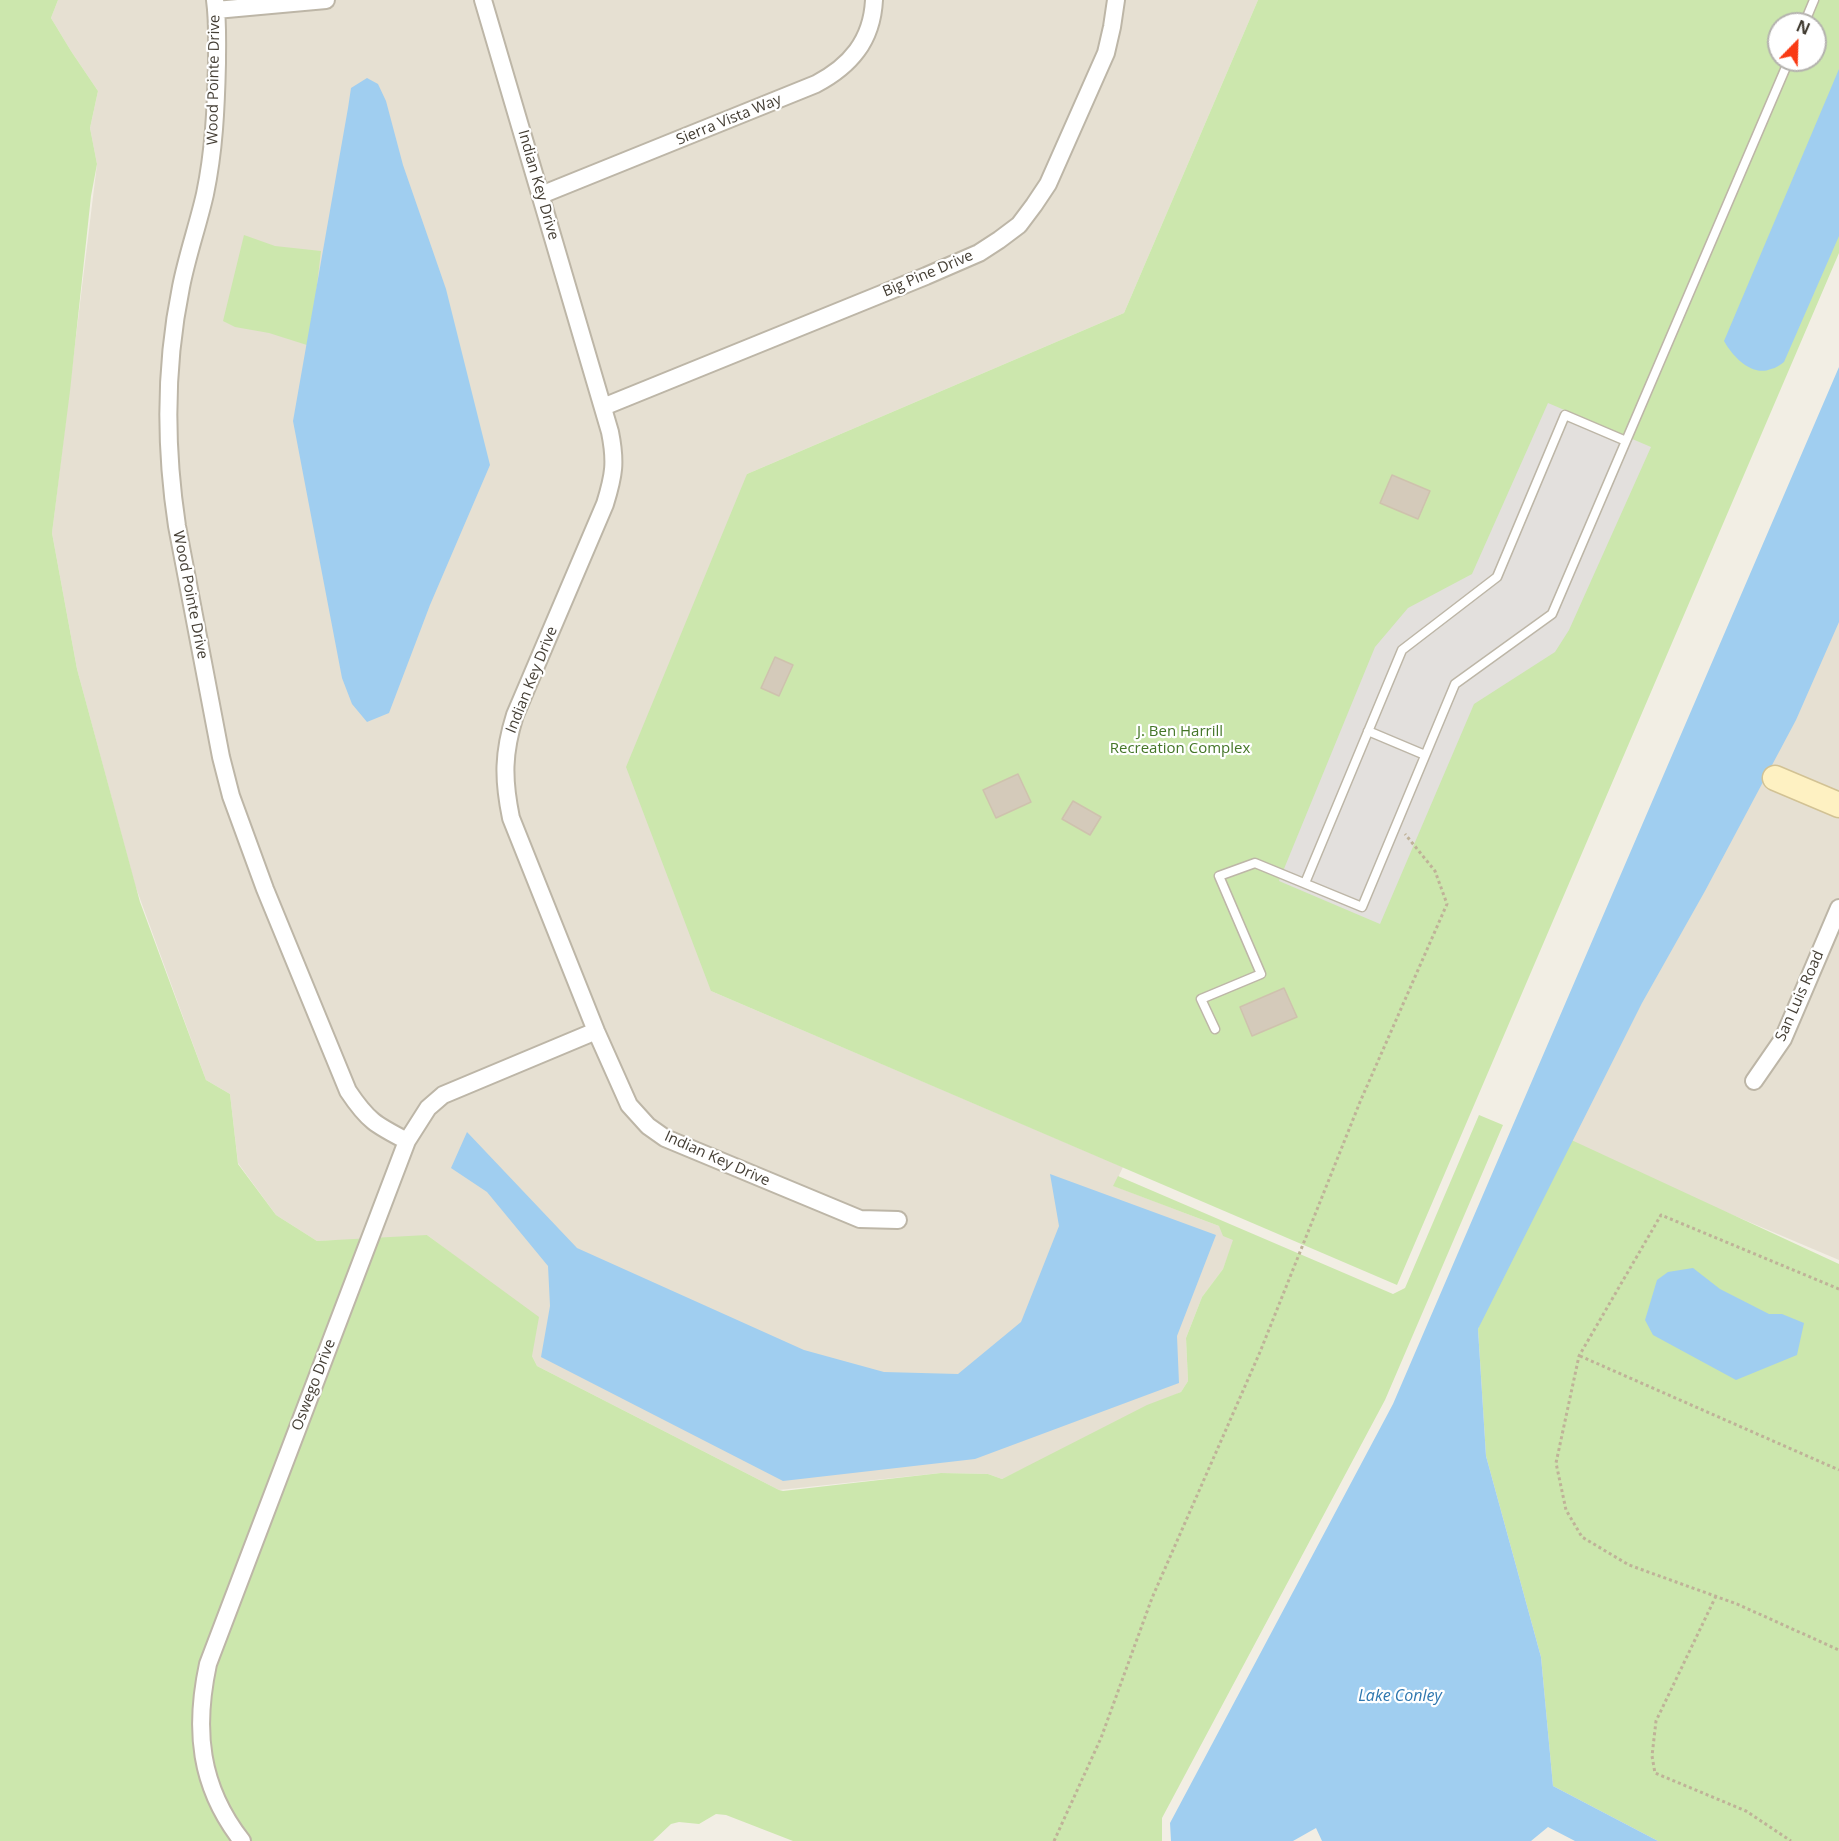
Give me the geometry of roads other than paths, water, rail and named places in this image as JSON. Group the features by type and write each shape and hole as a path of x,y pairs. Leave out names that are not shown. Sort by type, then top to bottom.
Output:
{"street":[{"path":"216,5 326,0"},
{"name":"Indian Key Drive","path":"483,0 603,407 615,455 613,476 598,520 515,714 508,737 505,787 511,818 596,1031 629,1105 648,1126 665,1138 860,1219 898,1220"},
{"name":"Sierra Vista Way","path":"541,195 836,74 851,60 862,43 869,26 874,0"},
{"name":"Big Pine Drive","path":"603,407 948,267 979,253 1019,225 1048,184 1106,53 1116,0"},
{"name":"Wood Pointe Drive","path":"216,5 216,106 213,151 205,193 181,285 173,336 169,396 169,449 171,489 177,526 221,757 231,796 262,879 348,1091 361,1111 376,1125 407,1141"},
{"path":"1775,778 1839,805"},
{"name":"San Luis Road","path":"1754,1081 1783,1039 1839,908"},
{"name":"Oswego Drive","path":"242,1841 217,1801 206,1770 200,1732 202,1695 208,1664 407,1141 428,1108 443,1095 596,1031"}],"lane":[{"path":"1215,1029 1201,999 1261,974 1219,876 1255,863 1362,907 1455,684 1552,614 1784,72"},
{"path":"1305,883 1402,650 1497,577 1565,415 1626,441"},
{"path":"1368,731 1425,755"}],"water":[{"path":"1839,69 1839,236 1784,362 1773,369 1757,370 1738,359 1724,341"},
{"path":"367,78 378,84 386,101 403,165 446,289 490,465 430,605 389,713 367,722 352,704 342,678 293,421 351,88"},
{"name":"Lake Conley","path":"1839,367 1839,622 1796,720 1705,891 1642,1003 1478,1329 1486,1456 1541,1657 1553,1786 1658,1841 1575,1841 1548,1827 1531,1841 1322,1841 1316,1828 1293,1841 1171,1841 1170,1823 1393,1404"},
{"path":"467,1132 577,1248 804,1350 884,1372 958,1374 1021,1322 1059,1226 1050,1174 1216,1235 1177,1336 1179,1383 975,1459 783,1481 541,1357 550,1306 548,1266 487,1192 451,1168"},
{"path":"1693,1268 1720,1289 1769,1314 1782,1314 1804,1323 1797,1355 1736,1380 1653,1335 1645,1320 1657,1280 1668,1272"}],"park label":[{"name":"J. Ben Harrill Recreation Complex","path":"1180,740"}]}
